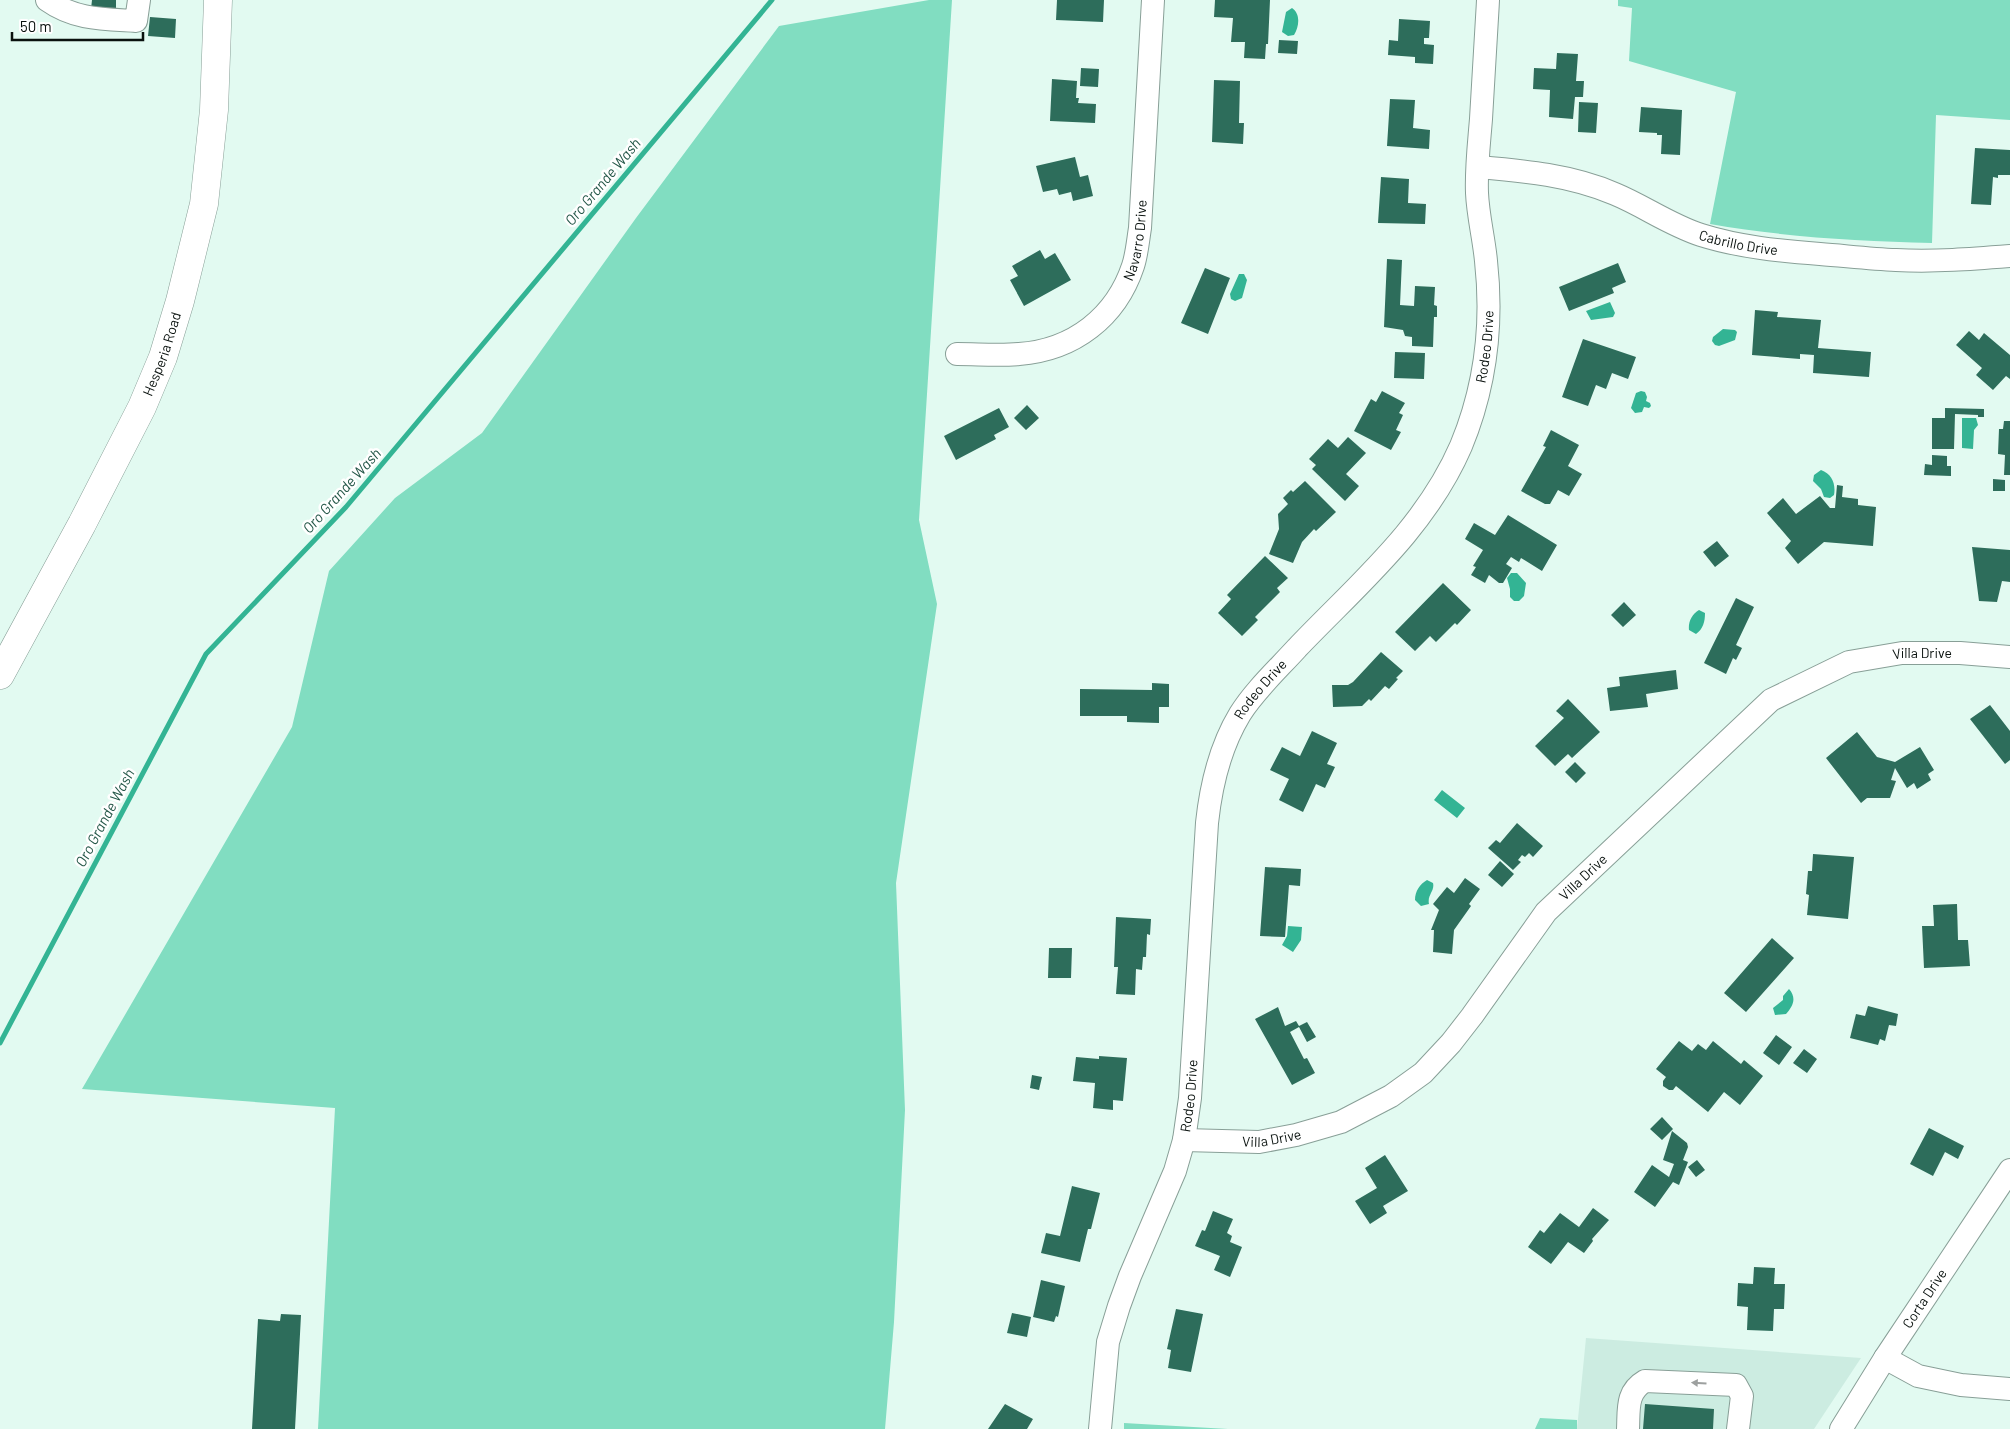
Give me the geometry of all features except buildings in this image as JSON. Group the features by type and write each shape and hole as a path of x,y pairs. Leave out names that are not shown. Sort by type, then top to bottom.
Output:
{"main road":[{"name":"Hesperia Road","path":"0,675 130,432 163,357 180,301 204,204 214,110 218,0"}],"street":[{"path":"47,0 56,6 86,18 136,21 139,0"},
{"name":"Navarro Drive","path":"957,354 1020,354 1051,348 1082,335 1102,318 1120,297 1133,265 1140,228 1154,0"},
{"name":"Rodeo Drive","path":"1100,1429 1106,1348 1117,1312 1175,1171 1184,1140 1191,1088 1207,823 1210,794 1222,751 1240,714 1263,684 1392,552 1415,524 1441,486 1461,446 1476,403 1483,373 1488,332 1489,294 1477,195 1488,0"},
{"name":"Cabrillo Drive","path":"1478,167 1539,173 1579,181 1616,194 1671,224 1701,235 1737,244 1788,252 1897,260 1937,261 2010,256"},
{"name":"Villa Drive","path":"1184,1140 1259,1142 1296,1135 1341,1122 1391,1096 1423,1073 1472,1016 1546,912 1771,700 1849,662 1902,653 1960,653 2010,657"},
{"name":"Corta Drive","path":"1841,1429 1885,1358 2010,1170"},
{"path":"1885,1358 1918,1376 1961,1385 2010,1389"},
{"path":"1628,1429 1629,1397 1636,1386 1645,1381 1736,1385 1742,1396 1738,1429"}],"shaded area":[{"path":"929,0 952,0 919,520 937,604 896,883 905,1110 894,1322 885,1429 318,1429 335,1108 82,1089 292,727 329,571 395,498 482,433 636,218 779,26"},
{"path":"1618,0 2010,0 2010,120 1936,115 1932,243 1821,238 1710,224 1736,92 1629,61 1632,8 1618,6"},
{"path":"1292,8 1297,14 1298,25 1294,35 1288,36 1282,32 1286,12"},
{"path":"1239,274 1244,274 1247,280 1242,298 1235,301 1231,299 1230,294"},
{"path":"1610,302 1615,313 1613,317 1591,320 1586,311"},
{"path":"1723,329 1735,330 1737,332 1735,340 1719,346 1715,345 1712,341 1713,337"},
{"path":"1645,392 1646,401 1651,406 1649,408 1644,407 1642,412 1635,413 1631,408 1636,393"},
{"path":"1962,418 1976,418 1978,425 1974,430 1973,449 1962,448"},
{"path":"1821,470 1828,474 1834,483 1834,495 1830,498 1824,497 1821,489 1813,481 1814,475"},
{"path":"1511,573 1517,573 1526,583 1524,596 1519,601 1514,601 1510,597 1507,578"},
{"path":"1699,610 1705,613 1705,619 1702,628 1696,634 1689,630 1689,624 1692,616"},
{"path":"1442,790 1465,808 1457,818 1434,800"},
{"path":"1427,880 1433,883 1433,888 1429,904 1421,906 1415,900 1416,894 1420,886"},
{"path":"1288,926 1302,927 1301,940 1293,952 1282,945 1287,936"},
{"path":"1789,989 1793,996 1791,1008 1786,1014 1775,1015 1773,1008 1783,1000 1783,996"},
{"path":"1586,1338 1861,1358 1814,1429 1577,1429"},
{"path":"1540,1418 1577,1420 1577,1429 1535,1429"},
{"path":"1124,1423 1228,1429 1124,1429"}],"waterway":[{"name":"Oro Grande Wash","path":"0,1043 206,654 346,507 772,0"}]}
